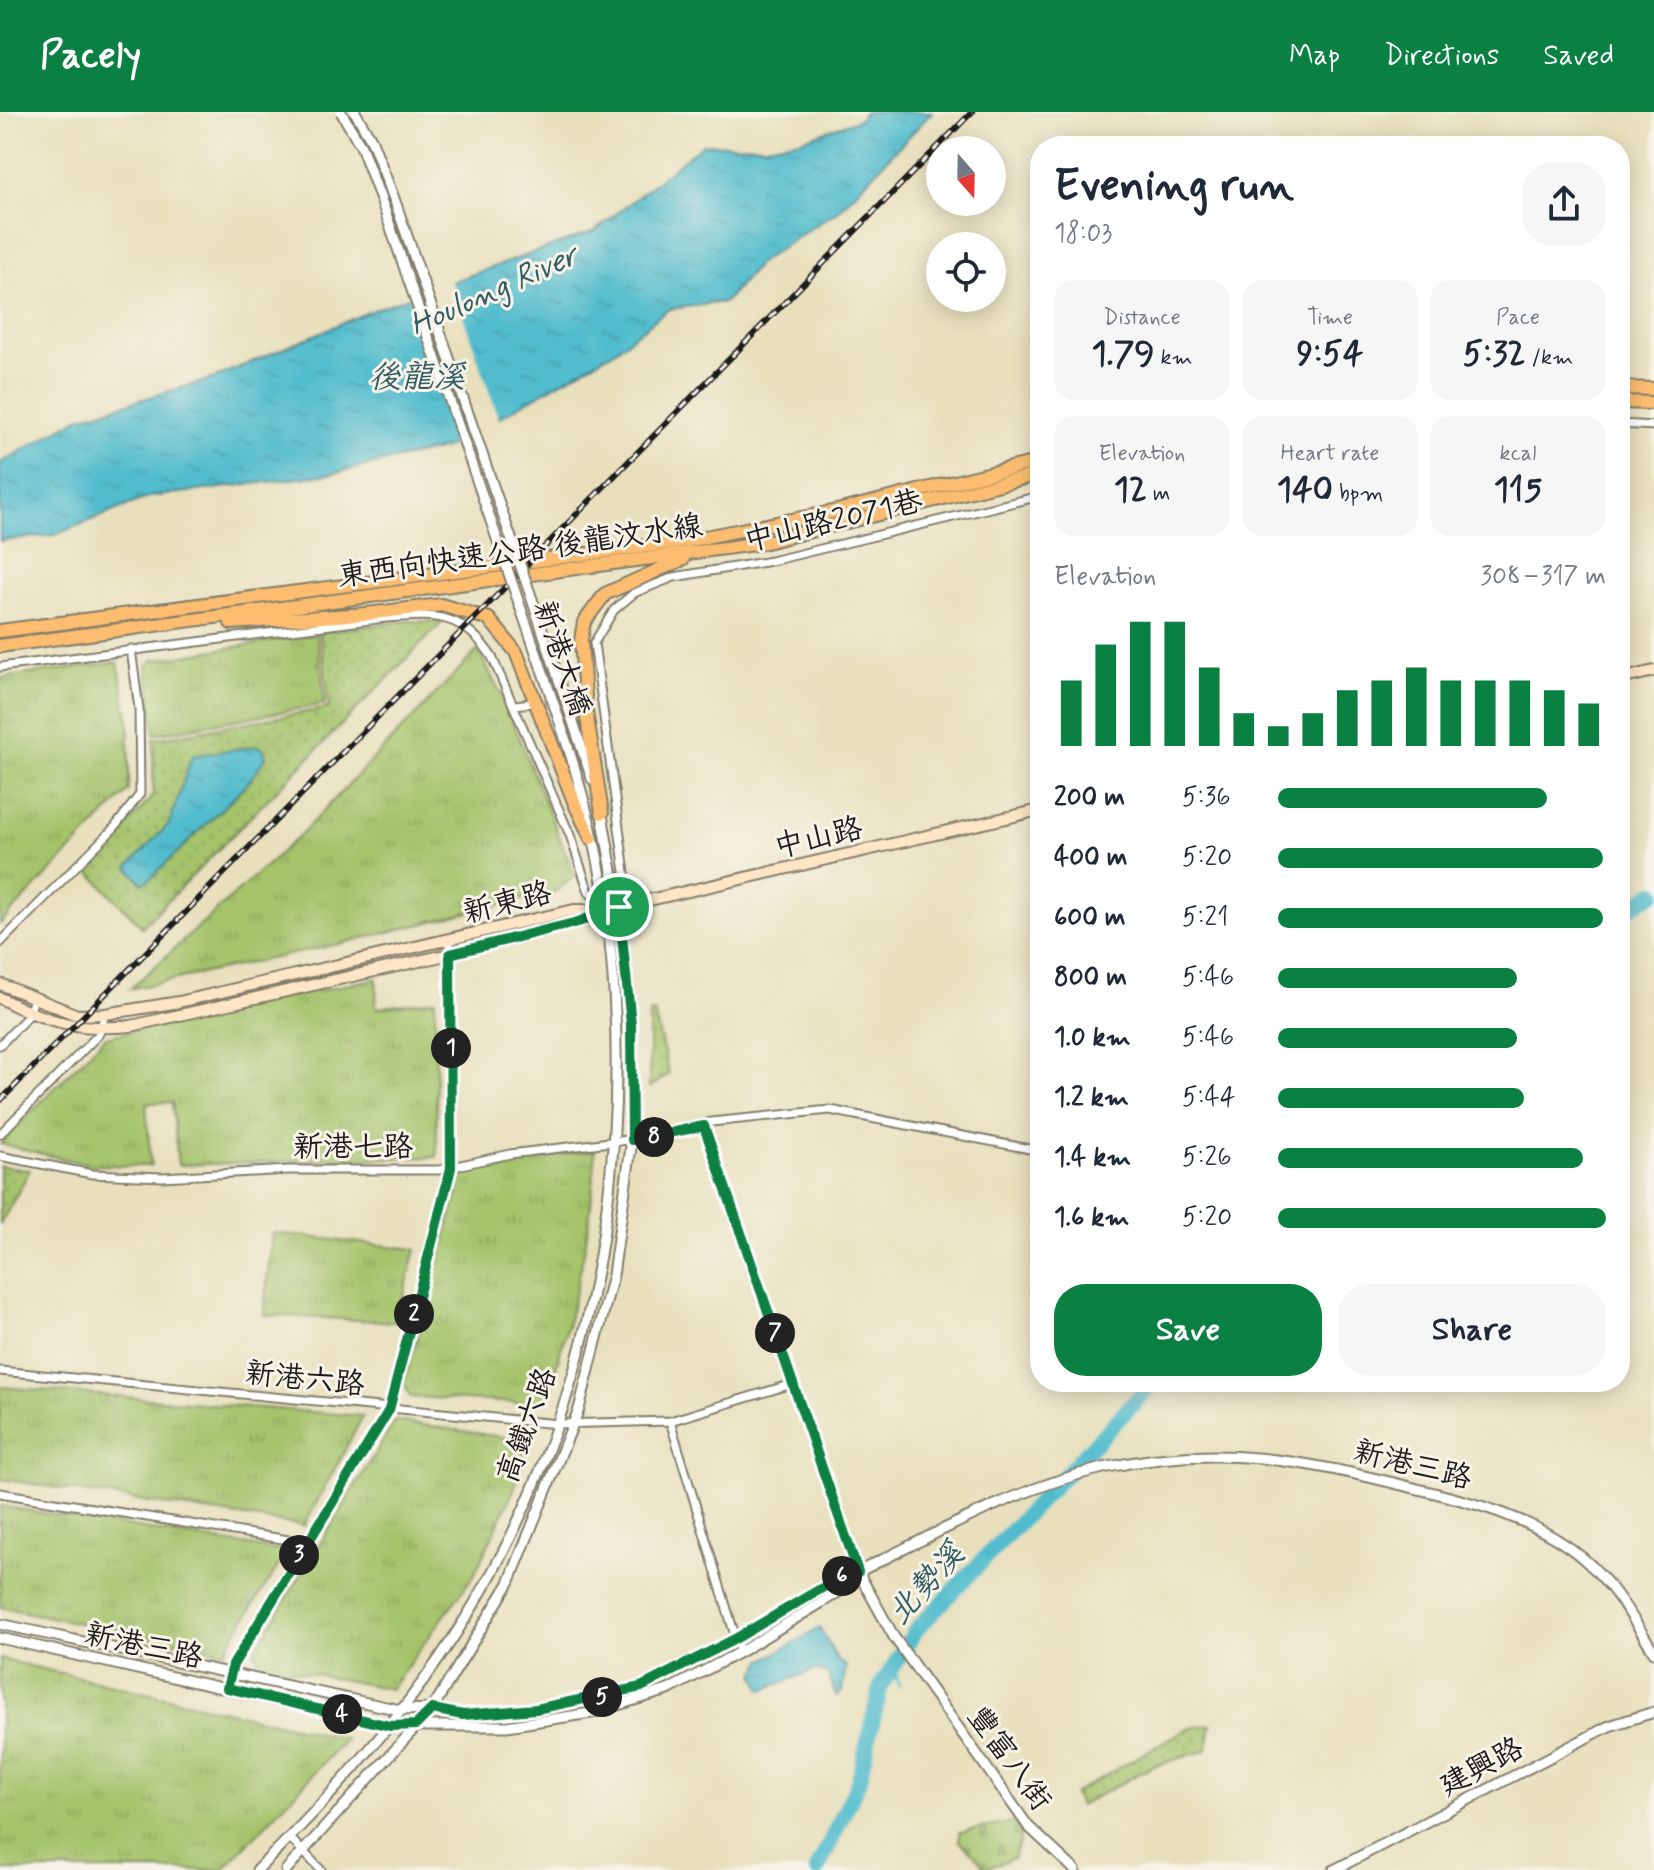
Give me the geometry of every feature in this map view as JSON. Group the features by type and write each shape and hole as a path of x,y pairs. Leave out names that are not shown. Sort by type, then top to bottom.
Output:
{"highway":[{"path":"1630,388 1654,389"},
{"path":"1630,402 1654,403"},
{"name":"東西向快速公路 後龍汶水線","path":"0,631 685,541 837,511 1030,463"},
{"name":"東西向快速公路 後龍汶水線","path":"0,646 698,553 860,521 1030,477"},
{"path":"602,813 586,711 581,640 584,622 605,594 698,553"},
{"path":"136,629 366,614 441,605 489,619 516,652 591,838"}],"main road":[{"path":"1630,677 1654,671"},
{"name":"中山路","path":"606,910 1030,812"},
{"name":"新東路","path":"0,984 33,1000 77,1015 105,1014 179,1002 574,910 606,910"},
{"name":"新東路","path":"0,998 30,1014 79,1028 102,1029 144,1023 450,954 578,922 606,910"}],"street":[{"name":"新港大橋","path":"341,112 361,146 384,208 577,774 606,910"},
{"name":"新港大橋","path":"355,112 372,141 396,204 534,605 602,813 619,907"},
{"path":"1630,425 1654,426"},
{"name":"中山路2071巷","path":"619,907 627,887 598,697 594,643 614,610 634,593 674,577 771,561 1030,498"},
{"path":"0,667 386,618 439,615 458,622 479,637 492,657 570,835 589,892 606,910"},
{"path":"0,943 115,827 140,794 139,709 131,649"},
{"path":"514,705 533,703"},
{"name":"高鐵六路","path":"286,1870 432,1709 509,1583 575,1424 613,1275 632,1140 631,1024 619,907"},
{"name":"高鐵六路","path":"257,1870 290,1838 390,1726 432,1669 502,1554 558,1424 598,1272 613,1142 616,1024 606,910"},
{"path":"227,1688 232,1673 307,1543 389,1410 451,1168 450,941"},
{"path":"0,1045 30,1014 33,1000"},
{"path":"0,1134 102,1029 105,1014"},
{"name":"新港七路","path":"0,1156 92,1174 162,1177 451,1168 510,1154 632,1140 711,1122 830,1110 1030,1149"},
{"path":"704,1126 858,1572"},
{"name":"新港六路","path":"0,1371 558,1424 670,1421 792,1384"},
{"path":"670,1421 740,1652"},
{"name":"新港三路","path":"0,1624 400,1710 432,1709 463,1715 598,1698 641,1687 735,1639 846,1574 858,1572 1020,1494 1102,1469 1186,1457 1308,1462 1490,1508 1559,1542 1584,1560 1622,1604 1654,1652"},
{"path":"0,1493 307,1543"},
{"name":"新港三路","path":"0,1638 390,1726 507,1726 591,1713 668,1690 740,1652 852,1584 858,1572"},
{"name":"豐富八街","path":"858,1572 894,1637 1028,1826 1075,1870"},
{"name":"建興路","path":"1334,1870 1609,1726 1654,1712"},
{"path":"290,1838 321,1870"}],"green space":[{"path":"404,621 443,622 142,927 88,871 153,795 154,739 329,708 320,632"},
{"path":"317,634 325,704 155,734 147,667 153,660"},
{"path":"478,650 503,698 575,876 556,891 339,944 130,989 302,833"},
{"path":"118,662 129,722 129,790 0,924 0,678"},
{"path":"377,978 376,1008 435,1000 437,1157 178,1165 172,1102 146,1103 151,1166 90,1165 0,1144 105,1037"},
{"path":"654,1012 669,1074 649,1088 649,1014"},
{"path":"595,1150 586,1242 549,1393 540,1404 410,1397 404,1383 465,1167"},
{"path":"0,1166 30,1170 0,1225"},
{"path":"272,1233 416,1249 397,1322 264,1315"},
{"path":"0,1387 363,1416 304,1526 0,1479"},
{"path":"395,1421 529,1441 514,1490 474,1575 391,1689 261,1664 254,1652"},
{"path":"0,1506 287,1552 224,1652 0,1607"},
{"path":"0,1659 346,1739 223,1870 0,1870"},
{"path":"1211,1724 1207,1750 1151,1767 1079,1806 1074,1794 1186,1729"},
{"path":"1014,1822 1022,1832 1014,1858 984,1869 979,1859 959,1841 959,1832"}],"water":[{"name":"後龍溪","path":"864,112 932,112 840,209 760,262 725,302 669,309 613,352 446,448 330,474 149,497 54,535 0,541 0,463 81,417 212,379 375,309 595,231 703,144 766,146 801,140 860,119"},
{"path":"257,746 264,749 266,757 248,783 149,880 142,883 128,867 169,824 192,756"},
{"path":"820,1628 838,1661 846,1666 842,1692 836,1696 828,1674 815,1670 762,1690 755,1674 762,1661"}],"pier":[{"path":"450,278 500,423 470,439 419,289"}],"waterway":[{"name":"北勢溪","path":"1630,907 1654,893"},
{"name":"北勢溪","path":"817,1870 858,1783 881,1686 916,1630 1144,1392"},
{"path":"894,1665 899,1686"}],"tunnel":[{"path":"533,703 595,697"}],"railway":[{"path":"0,1101 972,112"}],"route":[{"path":"619,907 631,1024 632,1140 704,1126 858,1572 846,1574 677,1671 641,1687 598,1698 536,1709 463,1715 432,1709 416,1725 390,1726 227,1688 233,1665 389,1410 394,1395 451,1168 450,954 578,922 619,907"}],"water label":[{"name":"Houlong River","path":"493,289"}]}
